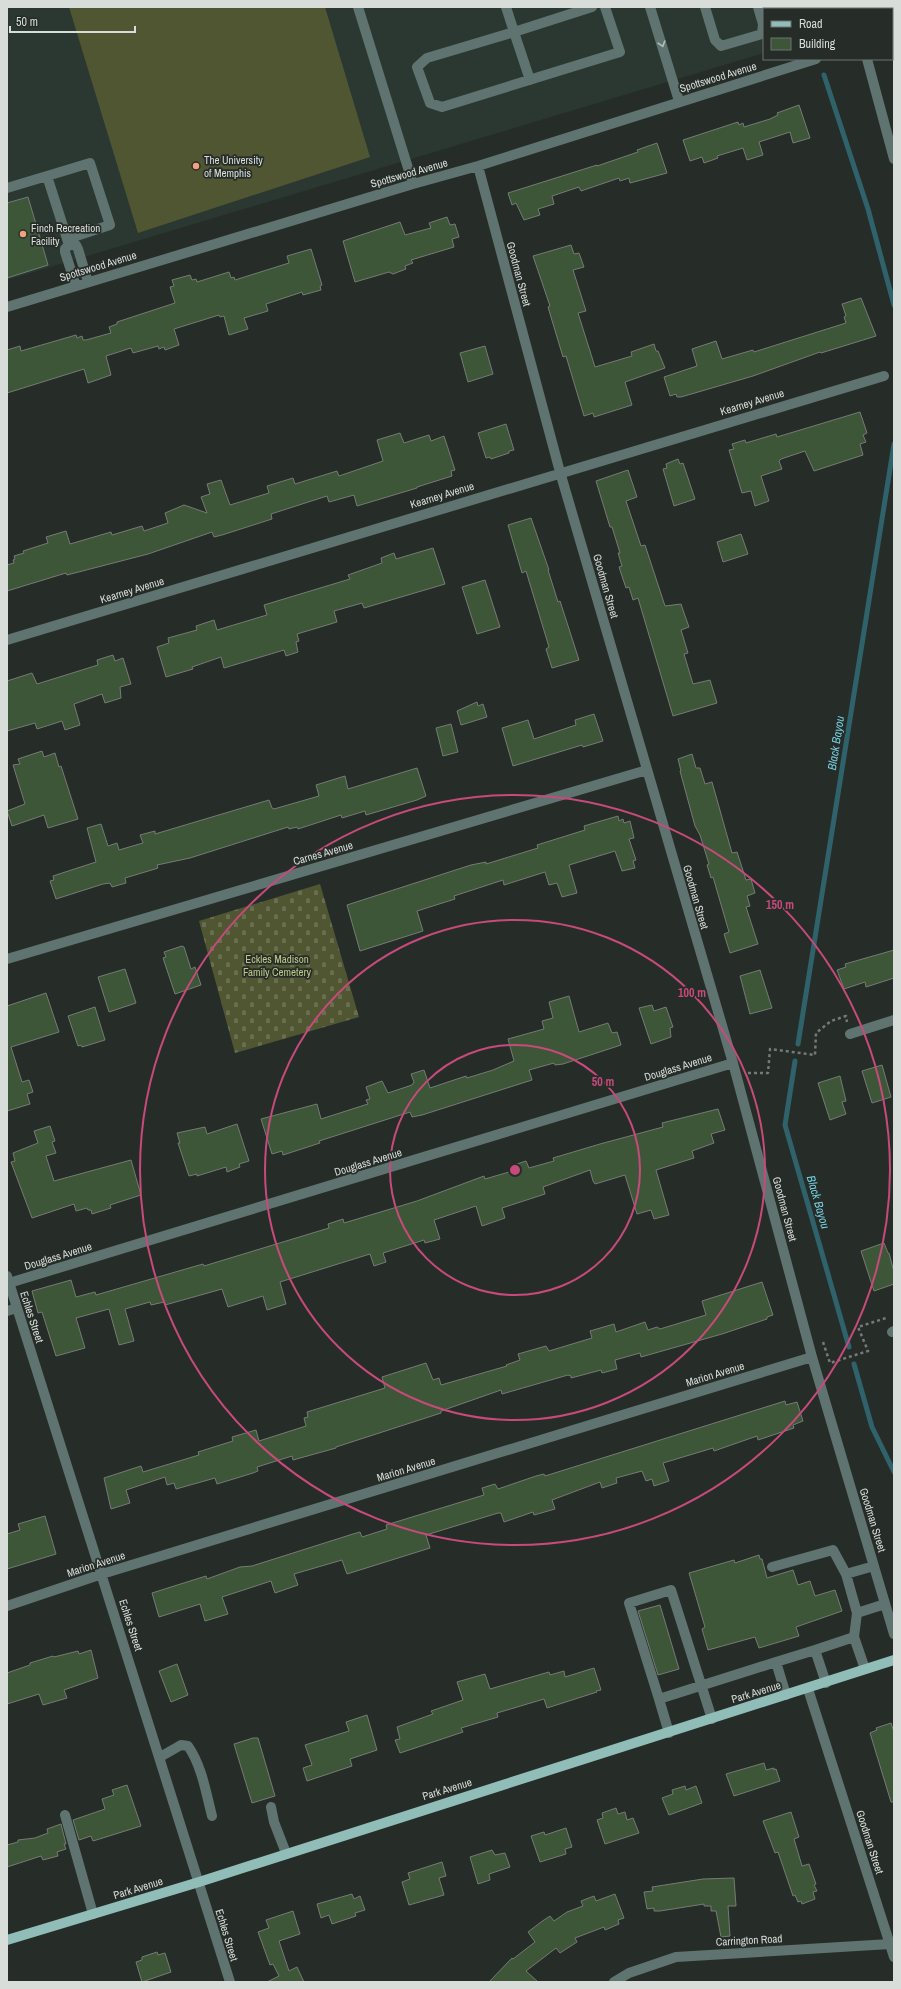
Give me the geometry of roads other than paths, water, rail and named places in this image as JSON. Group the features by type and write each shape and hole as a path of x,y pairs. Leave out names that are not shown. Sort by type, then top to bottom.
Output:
{"main road":[{"name":"Park Avenue","path":"7,1940 199,1882 286,1853 786,1696 894,1660"}],"street":[{"path":"358,7 413,184"},
{"path":"506,7 530,80"},
{"path":"592,7 427,58 417,67 430,103 442,108 620,52 606,7"},
{"path":"650,7 679,101"},
{"path":"705,7 715,40 722,46 762,34 763,24 758,7"},
{"name":"Spottswood Avenue","path":"7,307 413,184 478,166 679,101 813,60"},
{"path":"867,60 894,159"},
{"path":"7,188 90,163 110,225 68,242"},
{"name":"Goodman Street","path":"478,166 560,472 733,1063 806,1336 894,1634"},
{"path":"47,176 68,242 65,252 76,286"},
{"path":"68,242 76,245 88,282"},
{"name":"Kearney Avenue","path":"7,640 560,472 884,376"},
{"name":"Carnes Avenue","path":"7,959 647,770"},
{"path":"850,1034 894,1020"},
{"name":"Douglass Avenue","path":"8,1280 733,1063"},
{"name":"Echles Street","path":"8,1280 12,1309 102,1574 230,1982"},
{"name":"Marion Avenue","path":"7,1606 102,1574 812,1357"},
{"path":"772,1566 833,1550 846,1574 857,1612 854,1637 865,1669"},
{"path":"846,1574 874,1566"},
{"path":"669,1732 629,1603 671,1590 712,1719"},
{"path":"857,1612 885,1604"},
{"path":"659,1699 854,1637"},
{"path":"815,1650 826,1683"},
{"path":"776,1662 786,1696"},
{"name":"Goodman Street","path":"808,1688 894,1957"},
{"path":"160,1757 181,1745 188,1746 193,1754 202,1779 212,1816"},
{"path":"271,1807 274,1822 286,1853"},
{"path":"65,1815 93,1914"},
{"name":"Carrington Road","path":"614,1982 629,1973 676,1957 890,1944"}],"waterway":[{"path":"824,75 868,209 894,305"},
{"name":"Black Bayou","path":"798,1044 894,444"},
{"name":"Black Bayou","path":"795,1061 785,1125 849,1347"},
{"name":"Black Bayou","path":"854,1364 872,1427 894,1472"}],"place":[{"name":"The University of Memphis","path":"196,166"},
{"name":"Finch Recreation Facility","path":"23,234"}],"park label":[{"name":"Eckles Madison Family Cemetery","path":"277,965"}]}
